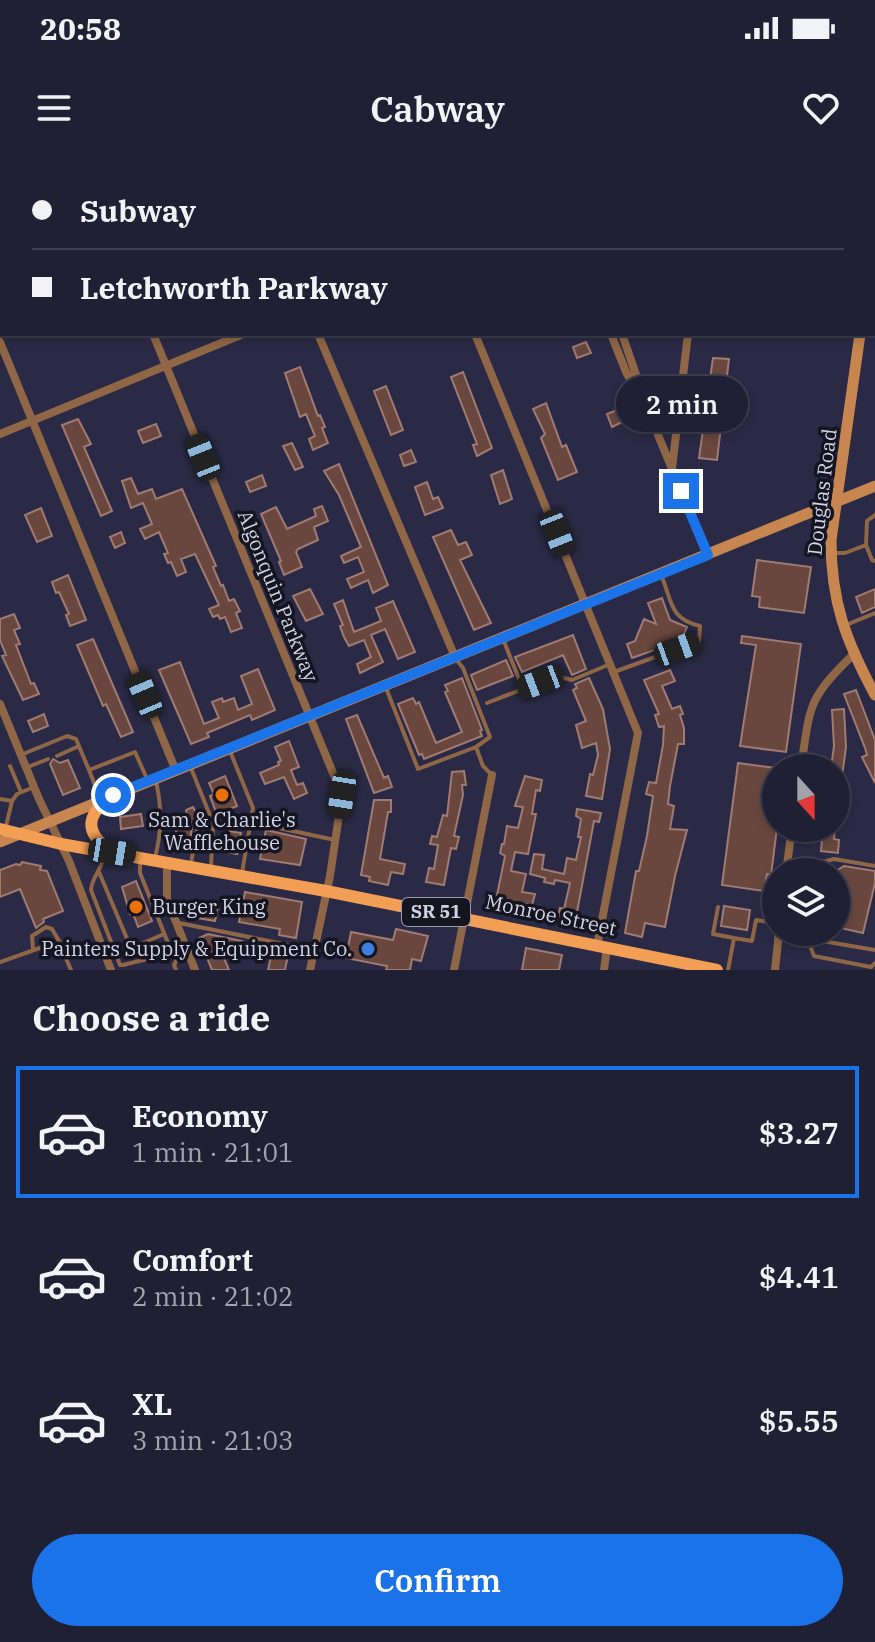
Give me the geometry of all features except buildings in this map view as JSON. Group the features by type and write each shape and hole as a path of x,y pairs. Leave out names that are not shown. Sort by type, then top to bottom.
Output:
{"main road":[{"name":"Douglas Road","path":"860,336 831,553 832,584 843,626 875,695"},
{"path":"4,836 176,771 875,486"},
{"path":"107,798 93,813 91,825 109,851"},
{"name":"Monroe Street","path":"4,836 191,865 717,970"}],"street":[{"name":"Algonquin Parkway","path":"154,336 342,795 310,970"},
{"path":"0,434 238,336"},
{"path":"319,336 455,657"},
{"path":"476,336 638,733 602,947 604,970"},
{"path":"612,336 626,372 648,411"},
{"path":"623,336 648,411 708,555"},
{"path":"672,468 688,336"},
{"path":"0,342 176,771"},
{"path":"803,754 810,707 830,676 854,654"},
{"path":"0,704 111,970"},
{"path":"454,970 492,775"},
{"path":"161,860 167,899 195,970"},
{"path":"775,970 778,946"}],"lane":[{"path":"875,515 867,521 866,545 875,561"},
{"path":"831,553 845,553 866,545"},
{"path":"487,703 556,676 572,680 699,641 700,626 685,622 677,615 661,574"},
{"path":"843,626 875,613"},
{"path":"503,638 523,689"},
{"path":"385,685 418,769 476,747 490,737 463,668 455,657"},
{"path":"21,754 67,736 76,739 89,770 107,798"},
{"path":"57,756 79,746"},
{"path":"476,747 483,766 492,775"},
{"path":"229,749 253,808 241,875"},
{"path":"89,770 135,752 152,780 162,807 161,860"},
{"path":"26,768 48,759"},
{"path":"190,765 211,819 214,854 210,869"},
{"path":"10,766 21,792"},
{"path":"4,836 13,797 34,787"},
{"path":"0,799 12,801"},
{"path":"191,865 198,824 211,819"},
{"path":"251,822 335,840"},
{"path":"109,851 102,868 91,882 91,890 120,965 134,964 167,952 170,948 140,873 140,857"},
{"path":"850,862 875,866"},
{"path":"99,872 128,941 141,944 164,934"},
{"path":"718,907 713,934 752,941 756,920 762,921"},
{"path":"176,922 314,950"},
{"path":"33,949 32,936 46,927 52,929 71,970"},
{"path":"728,970 734,938"},
{"path":"0,962 51,944 62,949"},
{"path":"811,946 814,956 871,967 875,963"},
{"path":"850,946 875,950"},
{"path":"176,970 174,965 177,959 189,954"}],"place":[{"name":"Sam & Charlie's Wafflehouse","path":"222,795"},
{"name":"Burger King","path":"136,907"},
{"name":"Painters Supply & Equipment Co.","path":"368,949"}],"route":[{"path":"113,795 708,555 681,491"}]}
